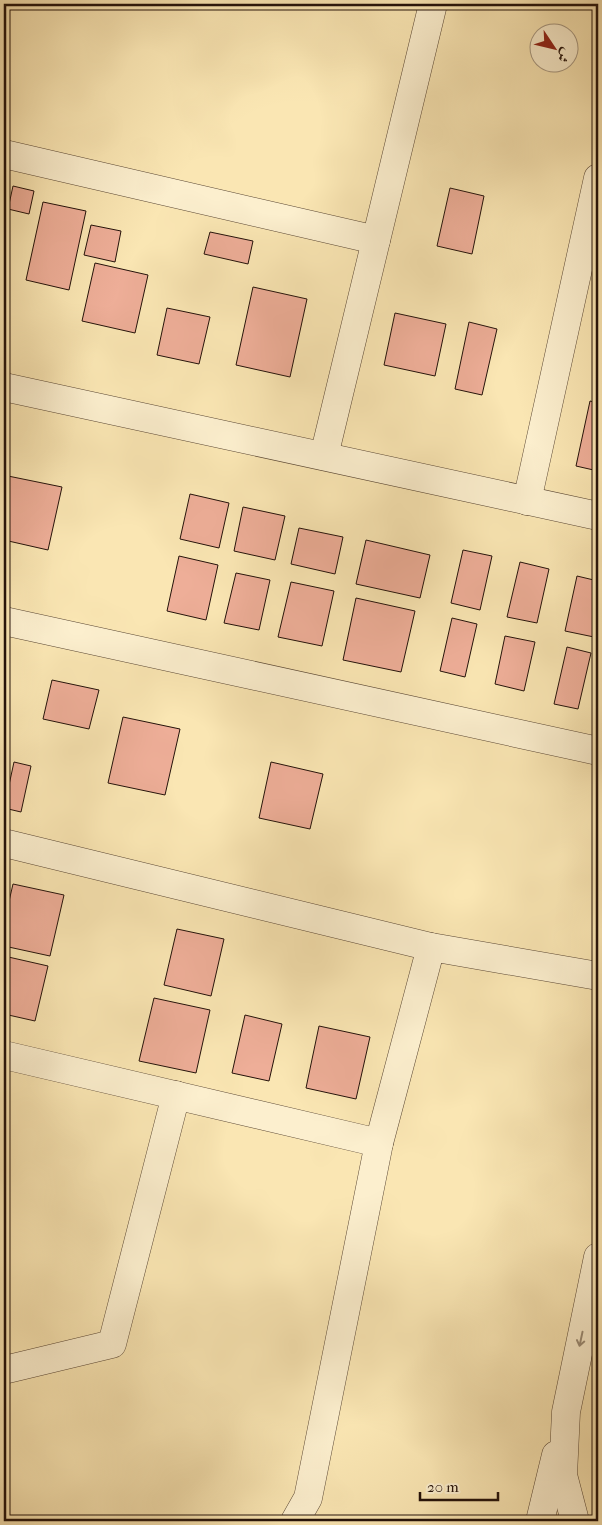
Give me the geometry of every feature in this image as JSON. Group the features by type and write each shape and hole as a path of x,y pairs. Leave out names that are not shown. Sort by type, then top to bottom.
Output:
{"street":[{"path":"324,456 433,4"},
{"path":"4,154 376,240"},
{"path":"527,501 598,178"},
{"path":"4,387 598,516"},
{"path":"4,621 598,751"},
{"path":"4,843 431,946 598,976"},
{"path":"295,1521 308,1498 379,1143 431,946"},
{"path":"4,1055 379,1143"},
{"path":"4,1370 112,1344 176,1095"},
{"path":"540,1521 566,1412 598,1257"},
{"path":"566,1412 563,1475 575,1521"}],"building":[{"path":"13,186 34,191 29,214 8,209"},
{"path":"450,188 484,196 472,254 437,246"},
{"path":"43,202 86,211 69,290 26,280"},
{"path":"91,225 121,231 115,262 84,255"},
{"path":"210,232 253,241 248,264 204,254"},
{"path":"95,263 148,275 135,333 82,321"},
{"path":"253,287 307,299 290,377 236,365"},
{"path":"167,308 210,317 199,364 157,355"},
{"path":"395,313 446,324 435,376 384,365"},
{"path":"469,322 497,329 482,395 455,389"},
{"path":"590,401 598,403 598,471 576,466"},
{"path":"8,476 62,487 48,550 4,540 4,494"},
{"path":"190,494 229,503 219,548 180,539"},
{"path":"243,507 285,516 275,560 234,551"},
{"path":"299,528 343,537 335,574 291,564"},
{"path":"366,540 430,555 420,598 356,584"},
{"path":"463,550 492,556 480,610 451,603"},
{"path":"179,556 218,565 206,620 167,611"},
{"path":"520,562 549,569 537,623 507,617"},
{"path":"236,573 270,580 259,630 224,623"},
{"path":"577,576 598,581 598,619 594,637 565,631"},
{"path":"291,582 334,591 322,646 278,637"},
{"path":"356,598 415,611 401,672 343,660"},
{"path":"452,618 477,624 465,677 440,671"},
{"path":"505,636 535,642 524,691 495,684"},
{"path":"567,647 591,653 578,709 554,704"},
{"path":"52,680 99,690 89,729 43,719"},
{"path":"123,717 180,729 165,795 108,783"},
{"path":"14,762 31,766 21,812 4,808"},
{"path":"271,762 323,774 310,829 259,818"},
{"path":"13,884 64,895 50,956 4,946 4,923"},
{"path":"177,929 224,939 211,996 164,985"},
{"path":"4,956 48,966 35,1021 4,1014"},
{"path":"154,998 210,1010 196,1073 139,1061"},
{"path":"245,1015 282,1024 269,1081 232,1073"},
{"path":"319,1026 370,1037 356,1099 306,1088"}]}
